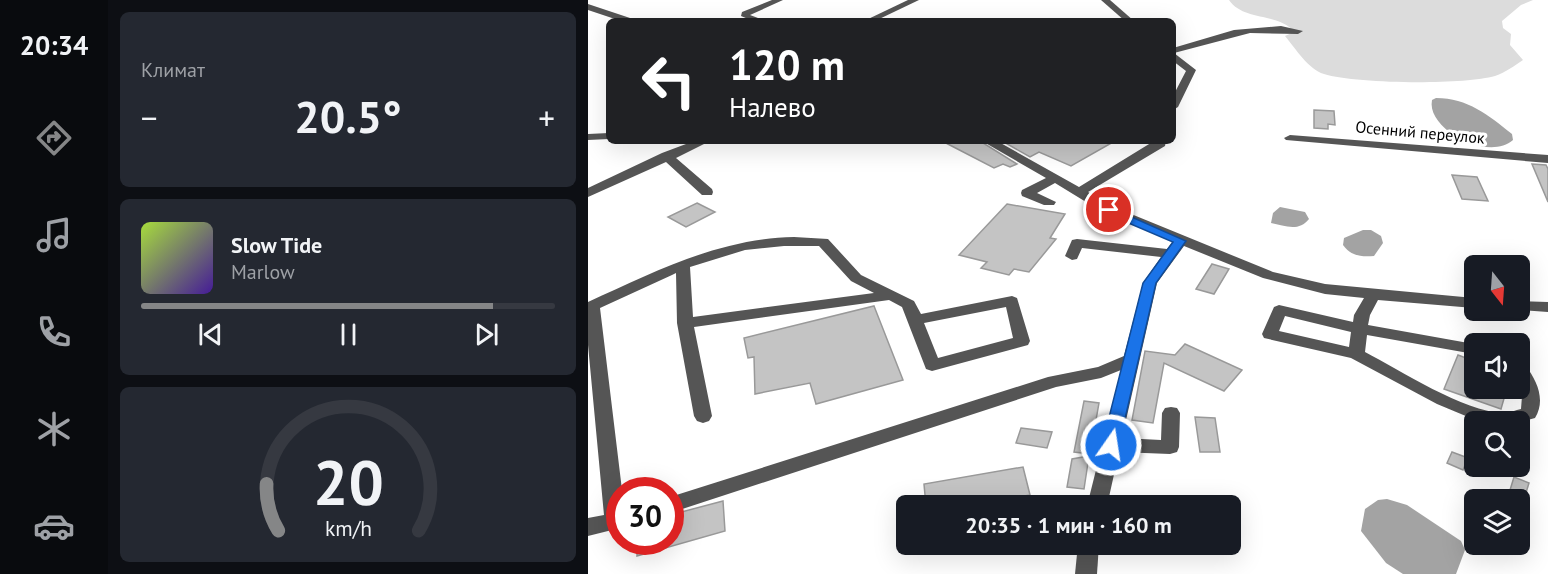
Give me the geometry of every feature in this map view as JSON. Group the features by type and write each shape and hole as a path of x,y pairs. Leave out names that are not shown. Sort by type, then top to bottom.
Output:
{"street":[{"path":"752,18 745,14 779,0"},
{"path":"875,18 915,0"},
{"path":"1106,0 1127,18"},
{"path":"588,7 621,18"},
{"path":"1176,50 1248,29 1276,27 1298,31"},
{"path":"1176,58 1191,70 1176,101"},
{"path":"588,136 606,136"},
{"name":"Осенний переулок","path":"1290,138 1548,159"},
{"path":"588,193 696,144"},
{"path":"994,144 1175,248"},
{"path":"1080,192 1161,144"},
{"path":"666,156 707,192"},
{"path":"1049,202 1027,193 1056,178"},
{"path":"612,477 592,306 709,255 746,245 791,241 823,242 856,278 909,304 932,365 1022,341 1012,301 916,320"},
{"path":"1071,256 1077,243 1175,248 1325,290 1464,302"},
{"path":"1100,495 1150,283 1175,248"},
{"path":"683,266 685,323 703,416"},
{"path":"685,323 891,295"},
{"path":"1356,354 1362,315 1373,295"},
{"path":"1530,306 1548,307"},
{"path":"1464,347 1360,329 1279,309 1270,334 1356,354 1473,413 1504,420 1529,413 1533,400 1530,385"},
{"path":"684,500 1054,381 1101,372 1130,360"},
{"path":"1111,445 1170,447 1172,413"},
{"path":"588,527 606,523"},
{"path":"1086,574 1088,555"}],"shaded area":[{"path":"1229,0 1533,0 1521,5 1502,21 1503,28 1511,34 1510,45 1523,60 1495,76 1480,79 1410,82 1360,80 1324,74 1313,68 1285,36 1294,32 1288,26 1252,15 1235,7"},
{"path":"1436,98 1468,104 1512,134 1513,140 1502,146 1489,147 1475,145 1461,139 1439,122 1433,111 1432,100"},
{"path":"1280,207 1305,212 1309,219 1296,227 1271,223 1273,213"},
{"path":"1363,230 1371,230 1381,236 1383,243 1374,256 1357,255 1349,252 1343,245 1344,238"},
{"path":"1387,499 1407,505 1461,541 1464,553 1456,574 1403,574 1386,563 1361,531 1365,509 1378,500"}],"building":[{"path":"1314,110 1334,111 1335,125 1328,124 1328,129 1314,128"},
{"path":"948,144 985,144 1017,164 1010,167 1003,164 994,168"},
{"path":"1007,144 1110,144 1071,166 1039,152 1030,157"},
{"path":"1532,164 1546,165 1548,169 1548,202"},
{"path":"1452,175 1477,177 1488,201 1462,199"},
{"path":"697,203 715,212 686,227 668,217"},
{"path":"1007,204 1065,214 1050,238 1056,239 1029,272 1014,269 1009,275 981,268 987,262 959,255"},
{"path":"1212,264 1229,269 1214,294 1196,289"},
{"path":"874,306 903,380 816,404 810,383 755,394 754,357 748,358 744,338"},
{"path":"1185,344 1242,370 1224,391 1164,363 1153,423 1132,420 1145,351 1175,355"},
{"path":"1458,355 1464,357 1464,396 1444,389"},
{"path":"1472,399 1504,399 1501,409"},
{"path":"1084,401 1099,403 1090,454 1074,452"},
{"path":"1195,417 1215,418 1220,452 1200,452"},
{"path":"1021,428 1052,432 1047,448 1016,443"},
{"path":"1452,452 1464,456 1463,470 1447,463"},
{"path":"1089,456 1084,489 1067,487 1072,459"},
{"path":"1023,467 1030,495 925,495 924,484"},
{"path":"1514,477 1529,483 1527,489 1510,489"},
{"path":"723,501 725,531 684,543 684,511"}],"route":[{"path":"1109,210 1180,241 1150,283 1111,445"}]}
